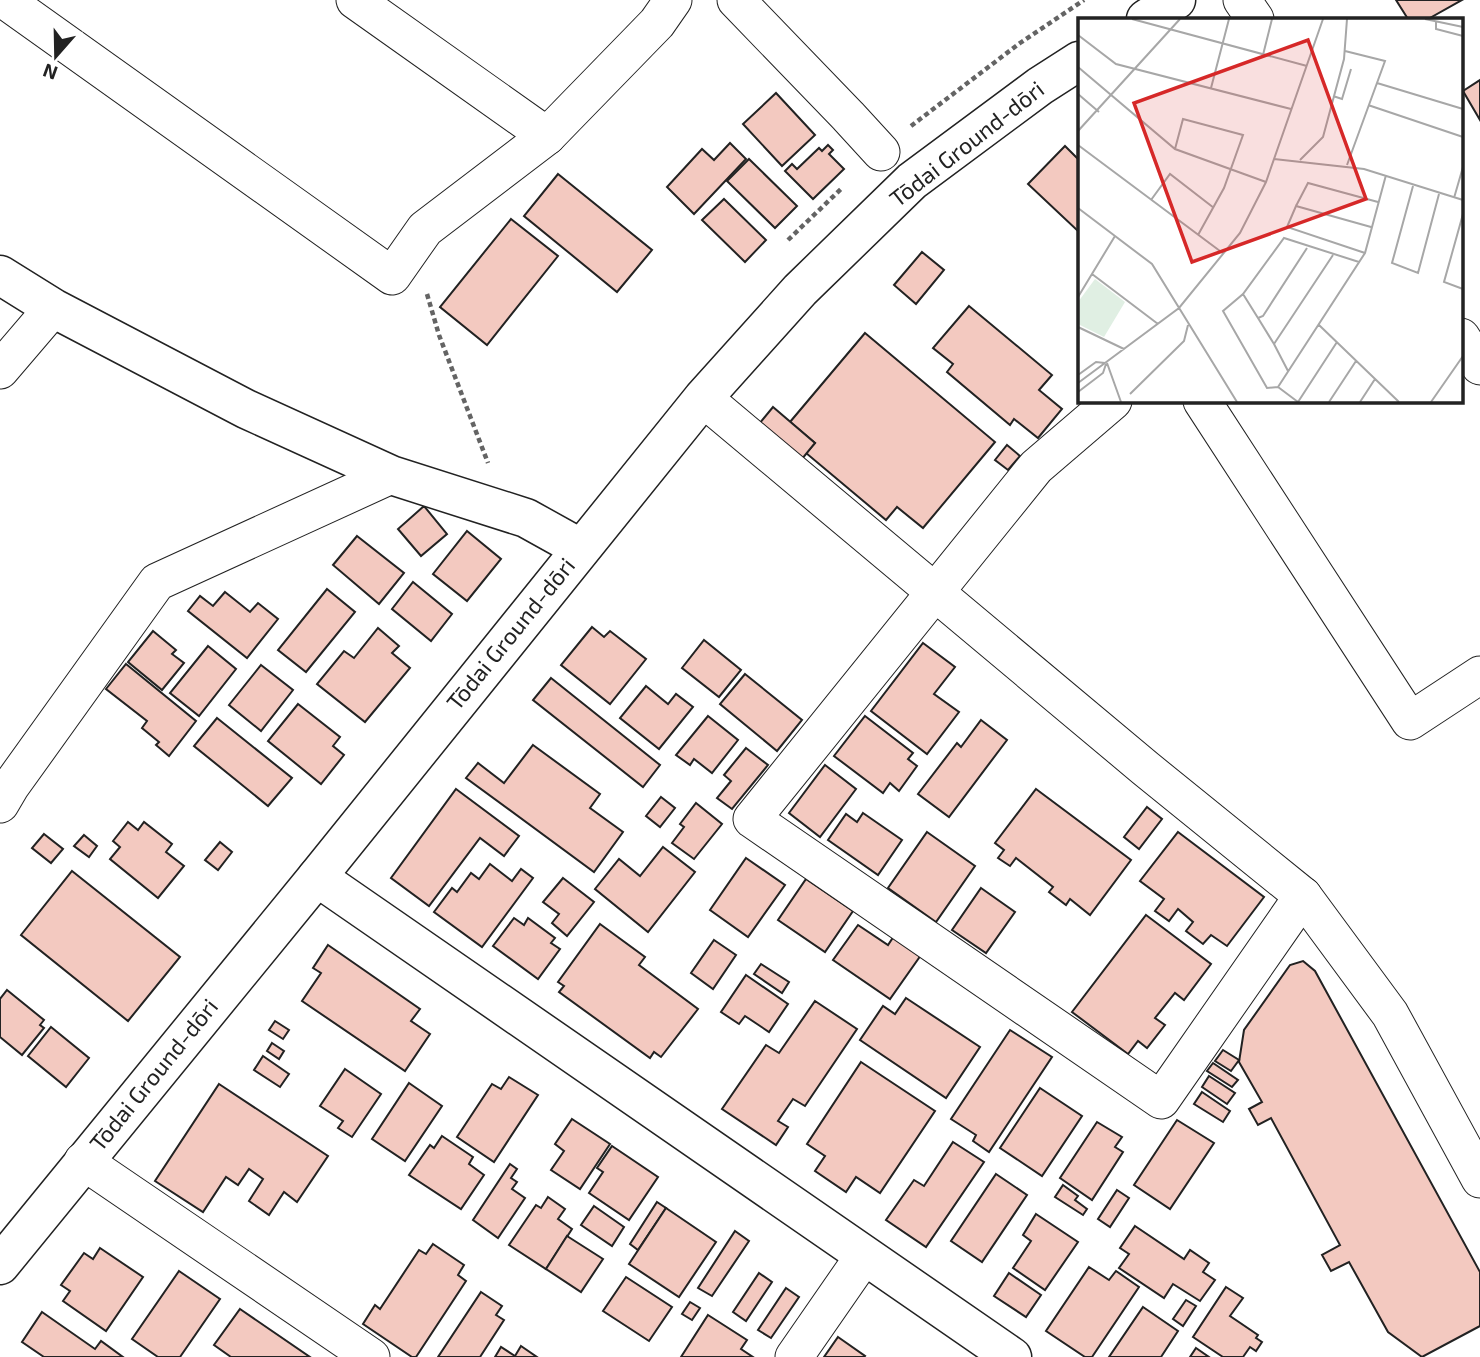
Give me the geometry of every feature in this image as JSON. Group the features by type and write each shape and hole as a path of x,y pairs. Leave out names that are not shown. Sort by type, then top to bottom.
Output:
{"street":[{"path":"5,0 392,276 425,229 547,136 657,23 674,0"},
{"path":"355,0 547,136"},
{"path":"736,0 881,152"},
{"path":"1148,18 1176,0"},
{"path":"1242,0 1254,18"},
{"name":"Tōdai Ground-dōri","path":"0,1265 703,398 800,290 912,181 1078,62"},
{"path":"0,275 53,308 246,409 391,475 526,518 580,548"},
{"path":"0,370 53,308"},
{"path":"1462,339 1480,366"},
{"path":"703,398 1145,768 1303,896 1390,1014 1480,1179"},
{"path":"1112,402 1036,467 752,819 1161,1100 1303,896"},
{"path":"1203,402 1410,721 1480,675"},
{"path":"0,804 157,582 391,475"},
{"path":"317,877 1012,1357"},
{"path":"83,1161 371,1357"},
{"path":"794,1357 864,1256"}],"path":[{"path":"413,246 439,335 491,472"}],"building":[{"path":"1396,0 1462,0 1430,18 1407,18"},
{"path":"1480,80 1480,120 1463,91"},
{"path":"776,93 815,135 782,166 743,124"},
{"path":"730,143 746,159 694,214 667,187 702,149 714,160"},
{"path":"828,145 833,150 829,154 844,169 813,199 785,171 792,164 797,169 819,148 822,151"},
{"path":"1065,146 1078,159 1078,231 1028,184"},
{"path":"749,159 797,206 775,228 727,181"},
{"path":"558,174 652,250 617,292 524,216"},
{"path":"724,199 766,240 745,262 702,220"},
{"path":"511,219 558,256 487,345 440,307"},
{"path":"922,252 944,270 916,304 894,285"},
{"path":"969,306 1052,375 1039,390 1062,409 1038,438 1014,419 1010,425 947,372 953,364 933,348"},
{"path":"865,333 995,442 923,528 897,507 886,520 806,453 815,443 790,422"},
{"path":"773,407 815,443 802,459 759,424"},
{"path":"1007,445 1020,456 1008,470 995,460"},
{"path":"424,506 447,534 421,556 398,529"},
{"path":"467,531 501,559 467,601 433,574"},
{"path":"357,536 404,573 379,604 333,565"},
{"path":"413,582 452,614 431,641 392,609"},
{"path":"327,589 355,612 306,672 278,650"},
{"path":"225,592 250,612 258,603 278,619 247,658 188,611 200,596 213,606"},
{"path":"592,627 604,637 610,631 646,659 610,704 561,665"},
{"path":"378,628 399,646 392,653 410,668 365,722 317,684 344,651 354,658"},
{"path":"153,631 176,650 172,654 184,663 162,690 128,662"},
{"path":"704,640 741,670 719,697 682,668"},
{"path":"923,643 955,667 934,694 959,712 927,754 871,711"},
{"path":"208,646 236,669 199,716 170,693"},
{"path":"126,664 196,721 169,756 156,745 159,742 142,728 147,721 106,689"},
{"path":"261,665 293,690 261,731 229,705"},
{"path":"745,674 802,720 777,751 720,704"},
{"path":"551,678 660,765 643,787 533,700"},
{"path":"646,686 668,704 676,694 693,707 659,749 620,718"},
{"path":"298,704 340,737 333,746 344,755 321,784 268,741"},
{"path":"708,716 738,740 712,773 694,759 690,765 676,755"},
{"path":"865,716 913,753 908,759 917,766 899,791 890,783 883,793 834,756"},
{"path":"217,718 292,778 268,806 194,746"},
{"path":"981,720 1007,740 949,817 918,794 957,743 961,747"},
{"path":"533,745 600,794 590,808 623,832 594,872 466,778 478,763 504,783"},
{"path":"746,748 768,765 732,809 717,798 731,781 724,775"},
{"path":"825,765 856,789 820,837 789,813"},
{"path":"456,789 519,836 504,856 480,838 429,906 391,878"},
{"path":"1036,789 1131,860 1090,915 1070,899 1066,905 1049,892 1053,887 1016,858 1010,866 998,858 1004,850 995,843"},
{"path":"661,797 675,808 660,827 646,816"},
{"path":"696,803 722,824 694,859 672,843 684,827 680,824"},
{"path":"1147,807 1162,819 1139,849 1124,837"},
{"path":"863,813 902,840 878,875 828,840 846,814 857,822"},
{"path":"128,822 138,830 144,822 172,844 166,852 184,866 158,898 110,859 120,847 113,841"},
{"path":"927,832 975,866 936,922 888,888"},
{"path":"1178,832 1264,897 1227,946 1211,935 1203,944 1186,931 1193,922 1178,909 1169,921 1155,911 1164,899 1140,881"},
{"path":"44,834 63,849 51,863 32,848"},
{"path":"84,835 97,846 89,857 74,846"},
{"path":"220,842 232,852 218,870 205,860"},
{"path":"663,847 695,872 648,932 595,889 619,859 640,876"},
{"path":"746,858 785,885 748,937 710,910"},
{"path":"490,864 512,881 521,869 533,878 482,947 434,912 452,888 457,892 471,873 479,879"},
{"path":"72,871 180,957 128,1021 21,935"},
{"path":"563,878 594,902 567,936 552,923 559,914 543,902"},
{"path":"806,879 853,911 825,952 778,920"},
{"path":"981,888 1015,912 986,953 952,930"},
{"path":"1146,915 1211,964 1184,1000 1175,993 1155,1018 1165,1025 1147,1048 1138,1041 1128,1054 1072,1012"},
{"path":"514,918 524,925 528,918 555,938 551,943 560,949 538,979 493,946"},
{"path":"600,924 645,957 639,965 698,1009 661,1057 654,1052 650,1058 559,992 564,986 558,982"},
{"path":"858,925 888,945 894,936 921,955 890,999 833,960"},
{"path":"714,940 736,955 713,989 691,973"},
{"path":"328,945 420,1009 411,1021 430,1034 405,1071 302,1001 321,973 313,968"},
{"path":"1303,961 1315,971 1480,1272 1480,1326 1422,1357 1388,1332 1349,1262 1331,1271 1322,1255 1340,1245 1271,1118 1258,1125 1249,1109 1262,1102 1239,1062 1244,1030 1290,965"},
{"path":"761,964 789,982 782,993 754,974"},
{"path":"746,975 788,1004 769,1032 745,1016 739,1024 721,1012"},
{"path":"7,990 44,1020 40,1025 44,1028 22,1055 0,1037 0,999"},
{"path":"906,998 980,1047 946,1098 860,1040 883,1006 895,1014"},
{"path":"815,1001 857,1029 805,1106 793,1099 778,1121 788,1127 776,1145 722,1109 766,1045 779,1053"},
{"path":"275,1021 289,1030 283,1039 269,1030"},
{"path":"51,1027 89,1058 66,1087 28,1056"},
{"path":"1010,1030 1052,1057 989,1152 973,1141 976,1135 951,1119"},
{"path":"272,1043 284,1051 279,1059 267,1051"},
{"path":"1223,1050 1239,1060 1231,1071 1215,1061"},
{"path":"263,1056 289,1074 280,1087 254,1070"},
{"path":"861,1062 935,1111 880,1193 856,1177 846,1192 815,1171 825,1156 807,1144"},
{"path":"1213,1063 1238,1080 1232,1087 1207,1071"},
{"path":"345,1069 381,1094 352,1137 338,1128 343,1121 320,1106"},
{"path":"1209,1076 1235,1093 1227,1104 1202,1087"},
{"path":"509,1077 538,1095 494,1162 457,1137 492,1084 501,1089"},
{"path":"409,1083 442,1106 405,1161 372,1139"},
{"path":"219,1084 328,1156 297,1202 284,1192 269,1215 249,1201 263,1179 249,1169 238,1185 226,1177 203,1212 155,1181"},
{"path":"1040,1088 1082,1116 1042,1176 1000,1148"},
{"path":"1202,1092 1230,1111 1223,1122 1194,1104"},
{"path":"572,1119 610,1144 580,1189 551,1170 564,1151 555,1144"},
{"path":"1177,1120 1214,1143 1170,1209 1134,1185"},
{"path":"1097,1122 1122,1137 1115,1147 1123,1152 1092,1200 1060,1178"},
{"path":"442,1136 473,1157 469,1164 484,1175 461,1209 409,1175 430,1145 434,1148"},
{"path":"953,1142 984,1162 926,1247 886,1220 914,1180 924,1186"},
{"path":"612,1146 658,1177 629,1220 589,1193 603,1172 597,1168"},
{"path":"510,1164 517,1169 511,1178 517,1182 512,1189 525,1198 498,1238 473,1220"},
{"path":"996,1174 1027,1195 982,1262 951,1241"},
{"path":"1063,1185 1078,1196 1075,1200 1087,1209 1083,1215 1055,1197"},
{"path":"1117,1190 1129,1198 1110,1227 1098,1219"},
{"path":"548,1197 565,1209 558,1219 572,1229 546,1269 509,1245 536,1205 541,1208"},
{"path":"657,1202 666,1208 638,1250 630,1244"},
{"path":"594,1206 624,1227 612,1246 581,1225"},
{"path":"666,1208 716,1242 679,1297 629,1264"},
{"path":"1036,1214 1078,1242 1045,1290 1013,1268 1031,1241 1023,1235"},
{"path":"1135,1226 1184,1259 1190,1250 1209,1263 1203,1272 1215,1280 1200,1301 1173,1284 1164,1298 1119,1268 1129,1254 1120,1248"},
{"path":"735,1231 749,1241 712,1296 698,1288"},
{"path":"567,1236 603,1259 581,1292 546,1269"},
{"path":"433,1244 464,1265 458,1275 466,1281 416,1357 412,1357 363,1324 375,1305 380,1309 419,1250 426,1254"},
{"path":"100,1248 143,1277 106,1331 63,1301 70,1291 61,1285 84,1253 93,1259"},
{"path":"1089,1267 1109,1280 1116,1271 1139,1287 1092,1357 1085,1357 1046,1331"},
{"path":"179,1271 220,1299 180,1357 158,1357 132,1339"},
{"path":"759,1273 772,1282 746,1321 733,1312"},
{"path":"1009,1273 1041,1295 1026,1317 994,1296"},
{"path":"626,1277 672,1307 649,1341 603,1311"},
{"path":"1226,1287 1243,1298 1230,1316 1258,1335 1256,1338 1262,1342 1256,1351 1250,1347 1243,1357 1223,1357 1193,1337"},
{"path":"786,1288 799,1297 771,1338 758,1330"},
{"path":"481,1292 502,1306 496,1315 504,1320 480,1357 438,1357"},
{"path":"1186,1300 1196,1306 1183,1326 1173,1319"},
{"path":"690,1302 700,1308 692,1320 682,1314"},
{"path":"1143,1307 1178,1331 1161,1357 1109,1357"},
{"path":"240,1309 310,1357 231,1357 214,1345"},
{"path":"42,1312 95,1349 101,1341 123,1357 44,1357 22,1342"},
{"path":"708,1315 747,1340 741,1349 753,1357 681,1357"},
{"path":"838,1337 865,1356 824,1357"},
{"path":"521,1346 537,1357 495,1357 501,1347 515,1356"},
{"path":"1196,1348 1209,1357 1190,1357"}]}
